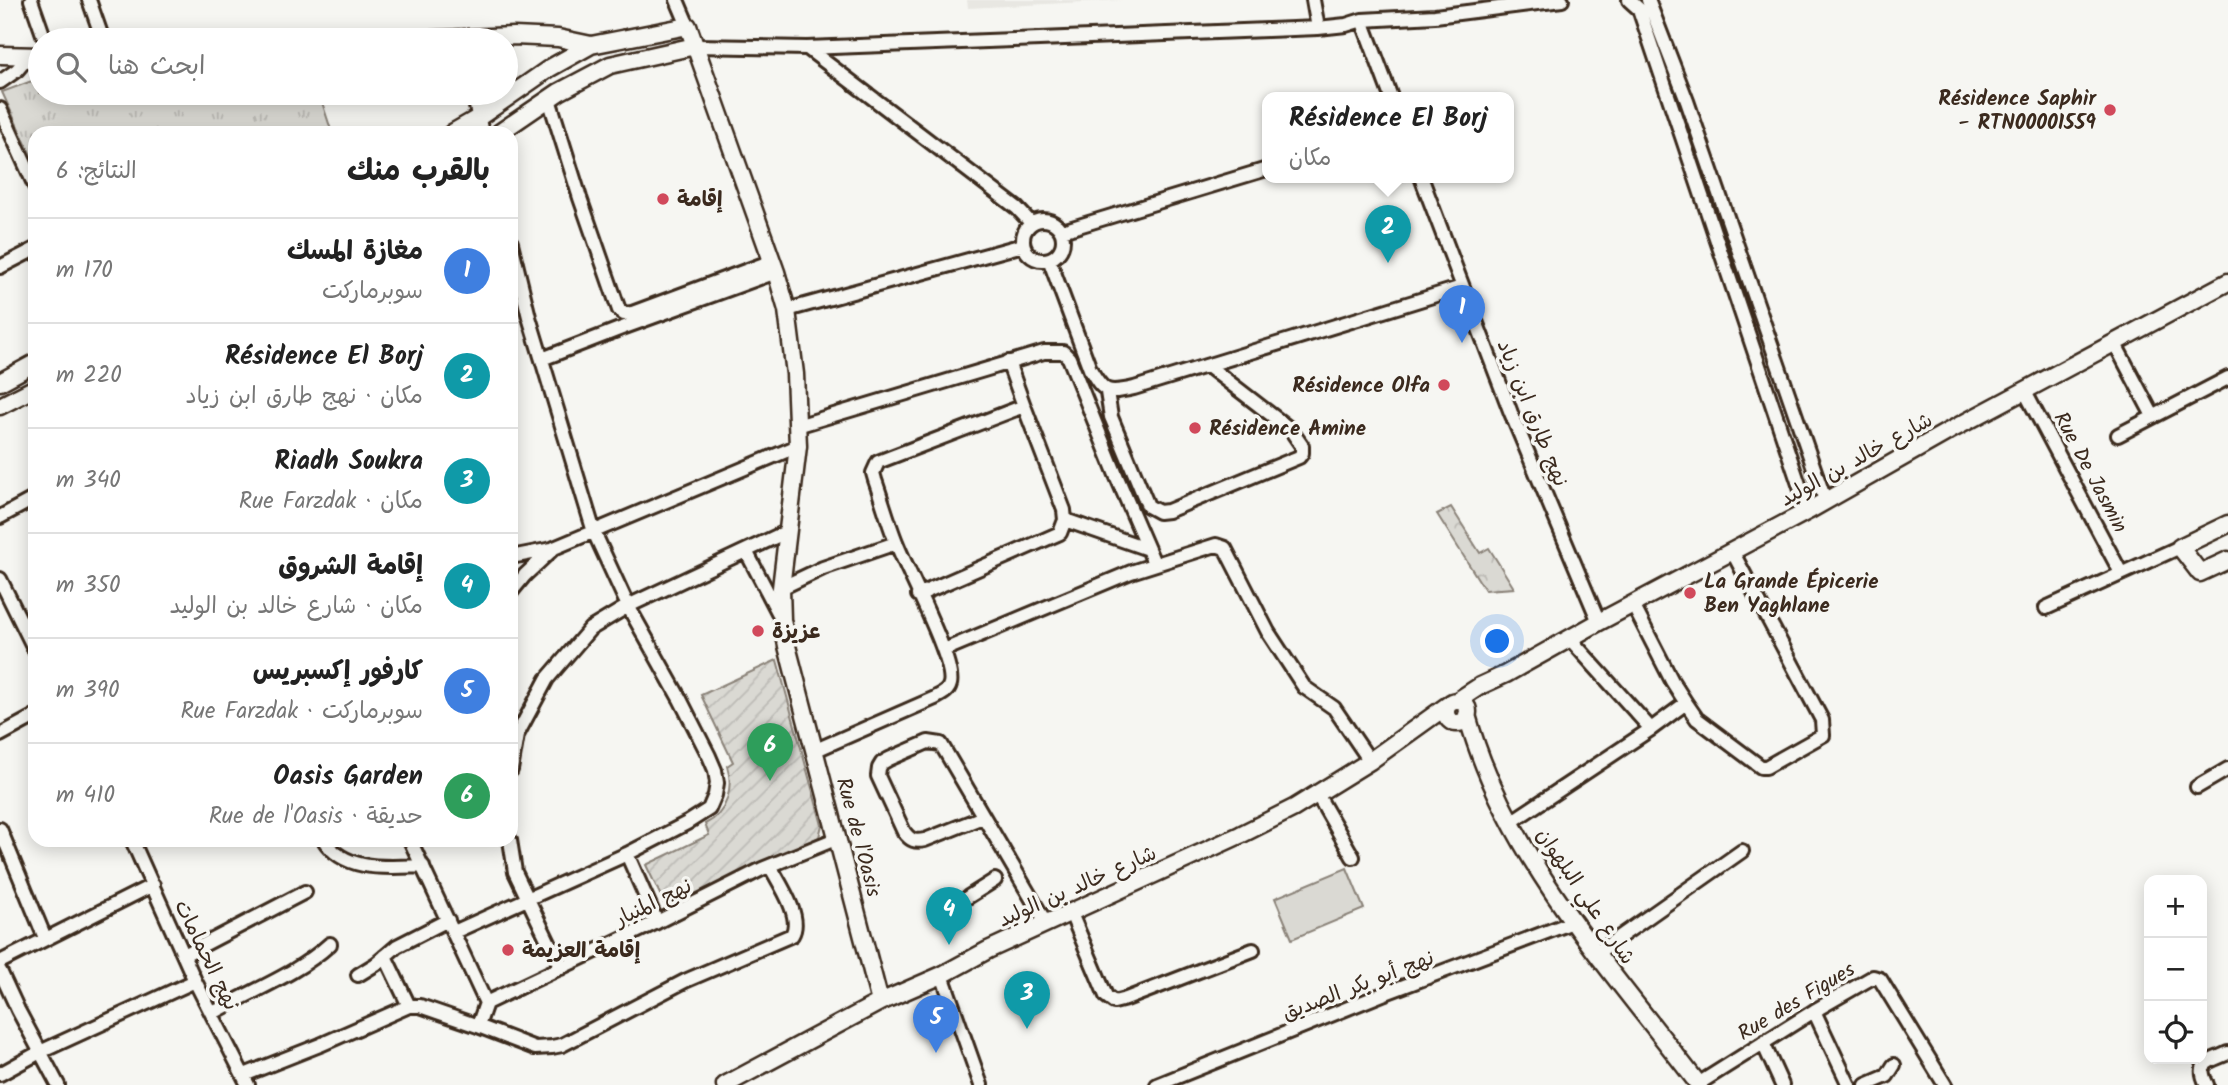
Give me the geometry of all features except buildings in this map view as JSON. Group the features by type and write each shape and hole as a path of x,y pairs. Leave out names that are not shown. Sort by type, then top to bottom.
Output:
{"street":[{"path":"31,0 41,28"},
{"path":"89,0 99,28"},
{"path":"518,94 550,68 591,45 688,26 677,0"},
{"path":"1313,0 1318,28"},
{"path":"509,126 579,80 610,65 695,46 807,48 1318,28 1362,20 1435,16 1562,0"},
{"path":"1629,0 1639,9 1808,511"},
{"path":"1648,0 1687,101 1825,500"},
{"path":"1362,20 1389,92"},
{"name":"Rue de l'Oasis","path":"688,26 774,266 787,310 795,374 798,446 781,588 782,620 880,1002"},
{"path":"518,38 558,38 591,45"},
{"path":"807,48 1017,208 1031,223"},
{"path":"0,55 28,56"},
{"path":"0,82 28,62"},
{"path":"549,99 579,198 619,310 624,314 774,266"},
{"path":"476,105 480,125 505,105"},
{"path":"0,109 28,171"},
{"path":"1062,232 1262,171"},
{"name":"نهج طارق ابن زياد","path":"1423,183 1511,413 1599,622"},
{"path":"1048,220 1059,226 1062,232 1063,245 1060,251 1049,259 1036,259 1025,251 1023,233 1031,223 1048,220"},
{"path":"787,310 1023,245"},
{"path":"0,267 28,253"},
{"path":"1049,259 1090,369 1107,392 1111,417 1149,506 1159,512 1168,511 1299,457 1302,453 1302,446 1291,430 1208,366"},
{"path":"542,359 774,266"},
{"path":"358,975 397,946 527,900 627,854 709,809 715,795 715,770 680,699 628,606 593,532 518,269"},
{"name":"شارع خالد بن الوليد","path":"725,1085 880,1002 1294,808 1405,737 1457,713 1480,686 2228,282"},
{"path":"1107,392 1134,388 1462,287"},
{"path":"2114,342 2152,416"},
{"path":"797,426 1008,362 1053,351 1063,352 1069,358 1154,563"},
{"path":"918,595 1060,533 1065,520 1065,510 1008,362"},
{"path":"0,382 28,367"},
{"path":"2118,435 2228,378"},
{"name":"Rue De Jasmin","path":"2024,390 2121,573"},
{"path":"0,406 28,392"},
{"path":"816,750 947,692 951,683 944,650 896,543 875,480 873,472 878,462 1024,407"},
{"path":"518,556 554,548 798,446"},
{"path":"0,517 28,502"},
{"path":"1065,520 1147,549"},
{"path":"2046,608 2228,524"},
{"path":"518,727 547,679 590,629 628,606 788,531"},
{"path":"781,588 823,568 896,543"},
{"path":"944,650 1154,563 1216,545 1225,548 1268,632 1304,687 1334,708 1370,761"},
{"path":"2180,547 2200,573 2228,559"},
{"path":"518,584 554,548"},
{"path":"746,551 782,620"},
{"path":"1633,605 1672,681 1697,719 1761,767 1766,767 1822,735 1822,720 1732,551"},
{"path":"0,579 28,636"},
{"path":"1570,639 1651,729"},
{"path":"1511,822 1686,703"},
{"name":"شارع علي البلهوان","path":"1457,713 1537,868 1573,922 1698,1084"},
{"path":"0,735 28,720"},
{"path":"983,817 925,840 910,840 878,776 882,762 928,742 941,744 1046,922"},
{"path":"2197,787 2228,769"},
{"path":"1317,794 1353,857"},
{"path":"0,829 45,938"},
{"name":"نهج المنيار","path":"485,1003 770,866 838,838"},
{"name":"نهج الحمامات","path":"136,847 195,981 246,1080"},
{"path":"331,847 340,856 355,864 421,861"},
{"path":"414,847 485,1003 478,1026"},
{"path":"421,847 421,861"},
{"path":"511,847 515,872 561,968"},
{"path":"1597,953 1742,851"},
{"path":"627,854 657,922"},
{"path":"246,1080 409,1006 419,1006 535,1048 562,1045 685,981 792,934 796,926 795,916 770,866"},
{"path":"968,897 995,880"},
{"path":"0,962 153,886"},
{"path":"184,955 306,892"},
{"path":"1070,911 1106,996 1114,1002 1253,950"},
{"name":"نهج أبو بكر الصديق","path":"1157,1085 1383,994 1573,922"},
{"path":"213,1013 292,973 330,944"},
{"path":"385,956 409,1006"},
{"path":"0,971 58,1085"},
{"path":"942,975 981,1085"},
{"name":"Rue des Figues","path":"1698,1084 1873,977 1880,979 1945,1085"},
{"path":"0,1073 195,981"},
{"path":"1814,1011 1849,1085"},
{"path":"1763,1043 1782,1085"},
{"path":"2207,1085 2201,1073 2202,1068 2228,1053"},
{"path":"1866,1085 1886,1076 1894,1065"}],"shaded area":[{"path":"967,0 1122,0 968,8"}],"green space":[{"path":"28,82 28,105 323,105 330,126 28,126 28,149 2,92"},
{"path":"1451,507 1480,553 1489,548 1514,588 1485,590 1437,514"},
{"path":"777,660 822,825 819,837 667,909 646,865 709,835 705,824 719,814 729,791 727,766 733,762 701,695"},
{"path":"1347,868 1364,909 1292,939 1275,898"}],"place":[{"name":"Résidence Saphir - RTN00001559","path":"2110,110"},
{"name":"إقامة","path":"663,199"},
{"name":"Résidence El Borj","path":"1388,263"},
{"name":"مغازة المسك","path":"1462,343"},
{"name":"Résidence Olfa","path":"1444,385"},
{"name":"Résidence Amine","path":"1195,428"},
{"name":"La Grande Épicerie Ben Yaghlane","path":"1690,593"},
{"name":"عزيزة","path":"758,631"},
{"name":"Oasis Garden","path":"770,781"},
{"name":"إقامة الشروق","path":"949,945"},
{"name":"إقامة العزيمة","path":"508,950"},
{"name":"Riadh Soukra","path":"1027,1029"},
{"name":"كارفور إكسبريس","path":"936,1053"}]}
